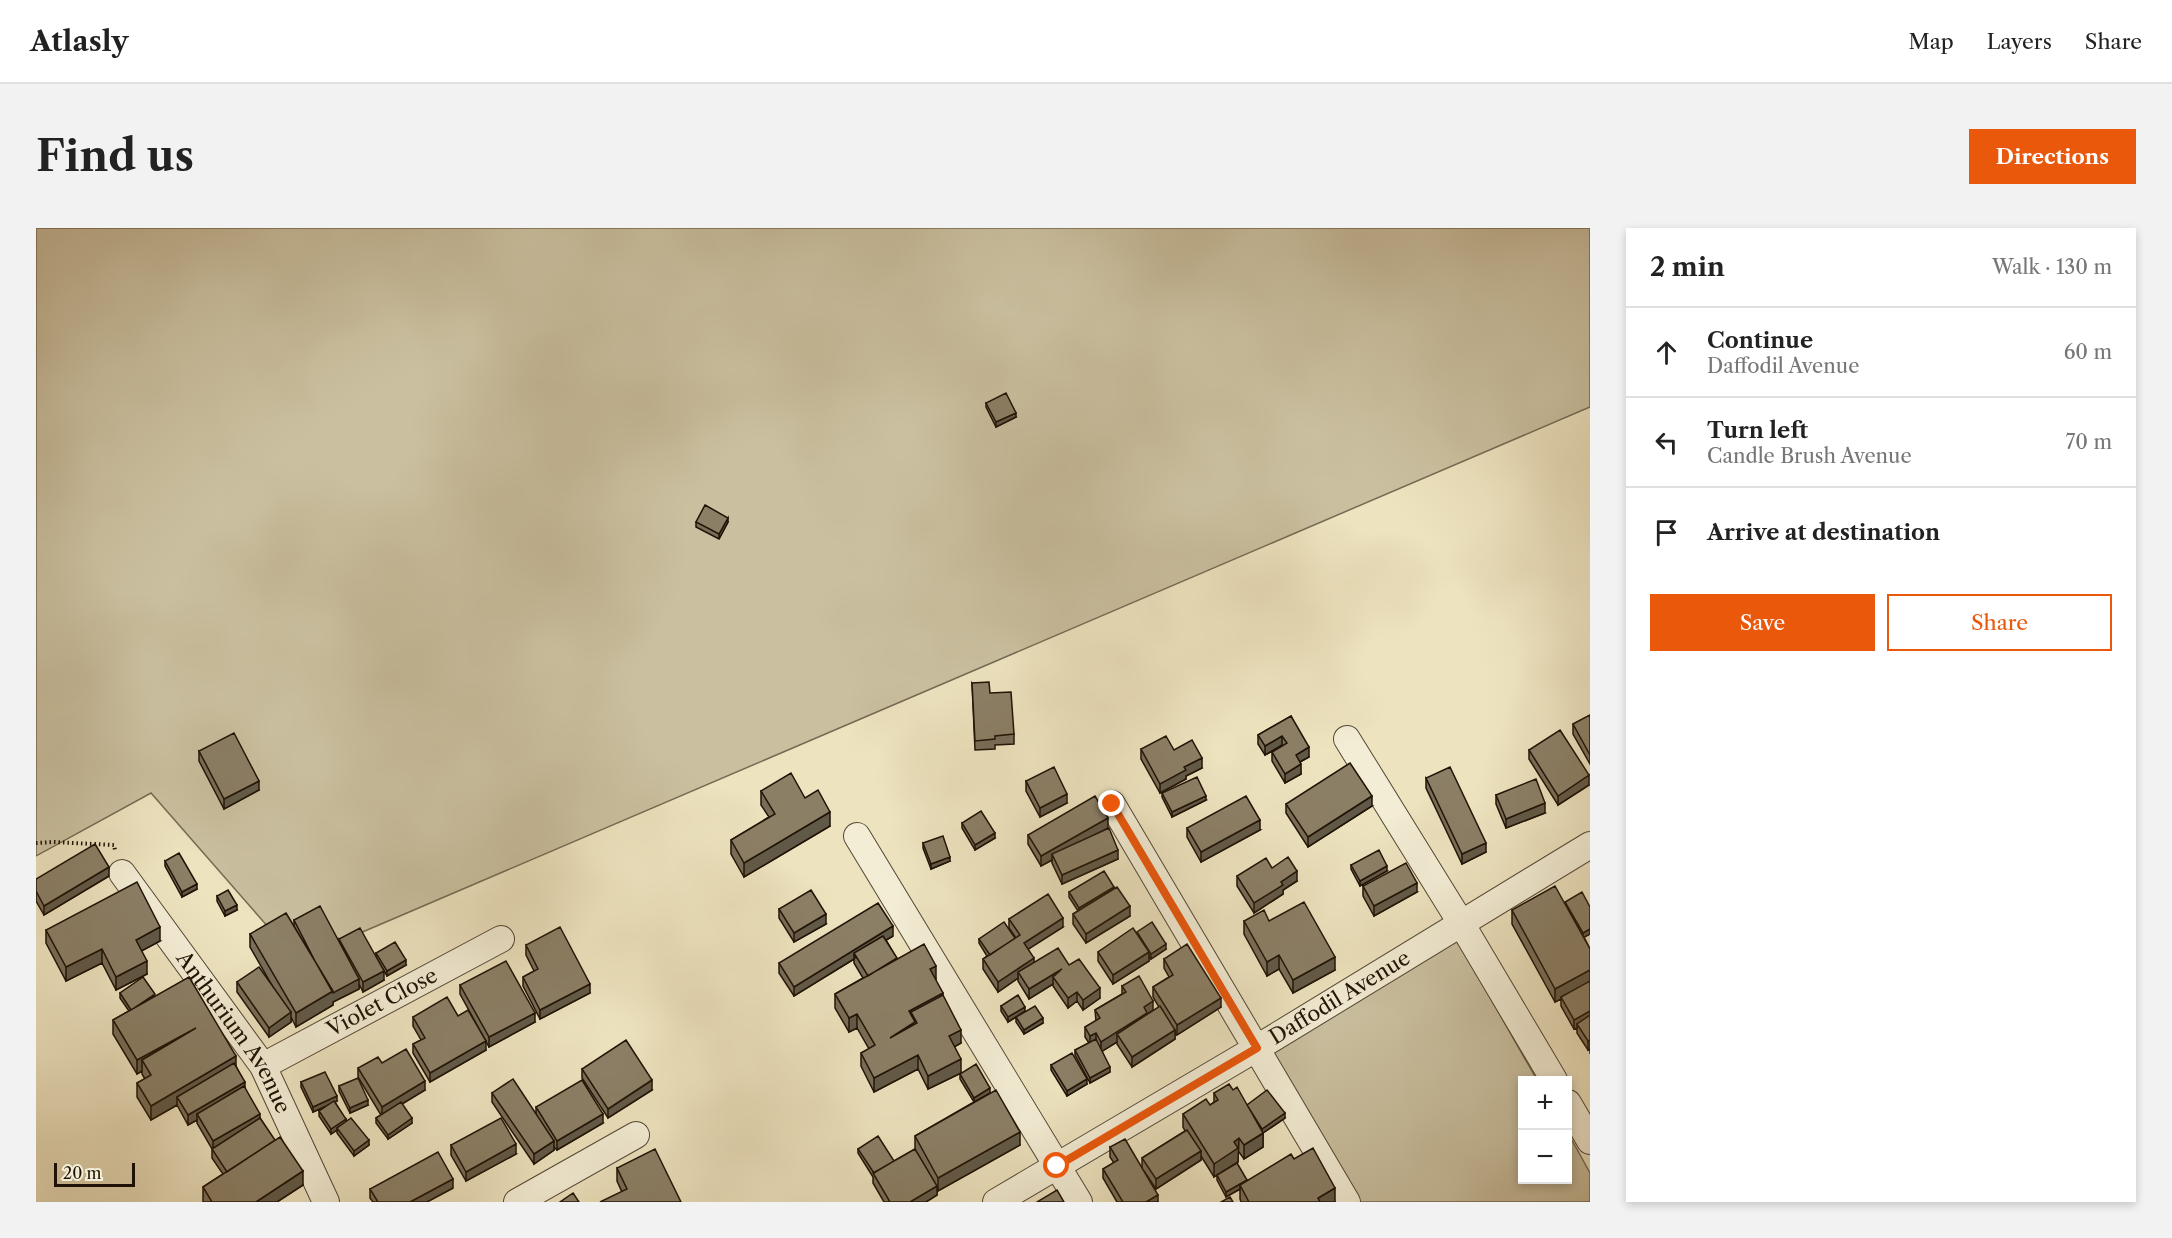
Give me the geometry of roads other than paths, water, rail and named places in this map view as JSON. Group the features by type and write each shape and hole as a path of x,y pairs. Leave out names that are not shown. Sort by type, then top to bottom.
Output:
{"street":[{"path":"1347,739 1461,923 1552,1076"},
{"path":"1112,804 1347,1202"},
{"path":"857,836 1078,1202"},
{"name":"Daffodil Avenue","path":"996,1202 1257,1048 1590,845"},
{"name":"Anthurium Avenue","path":"122,873 263,1065 326,1202"},
{"name":"Violet Close","path":"263,1065 501,939"},
{"path":"1572,1110 1590,1141"},
{"path":"517,1202 636,1135"}]}
